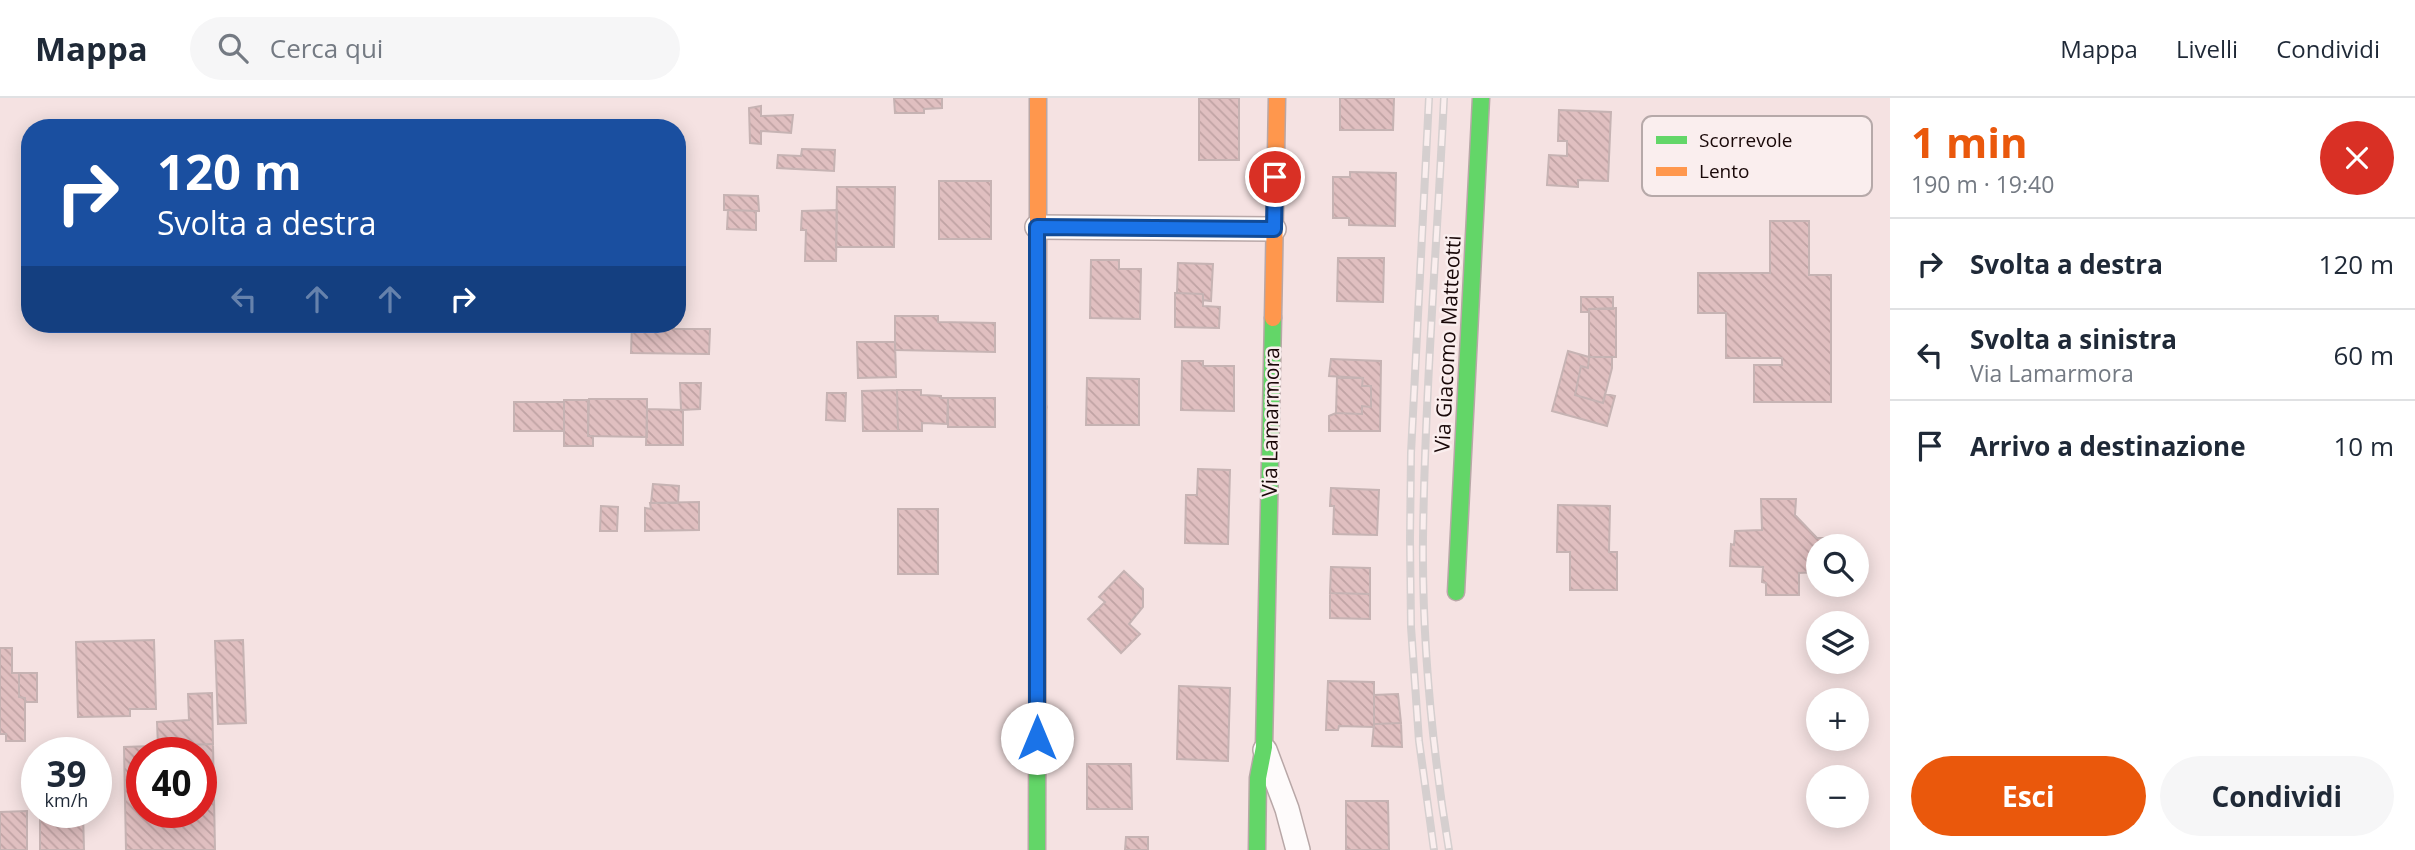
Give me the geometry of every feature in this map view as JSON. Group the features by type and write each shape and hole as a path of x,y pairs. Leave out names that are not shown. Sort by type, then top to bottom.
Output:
{"street":[{"path":"1037,850 1038,98"},
{"name":"Via Lamarmora","path":"1256,850 1258,778 1264,747 1277,98"},
{"name":"Via Giacomo Matteotti","path":"1456,592 1481,98"},
{"path":"1037,227 1274,229"},
{"name":"Via Lamarmora","path":"1264,747 1287,809 1298,850"}],"building":[{"path":"894,98 942,98 942,108 924,109 924,113 895,113"},
{"path":"1199,98 1239,98 1239,160 1199,160"},
{"path":"1340,98 1394,98 1393,130 1340,130"},
{"path":"761,106 761,116 793,115 791,133 761,131 761,144 750,143 749,108"},
{"path":"1559,110 1611,112 1608,181 1578,180 1578,187 1547,185 1549,155 1567,156 1567,141 1558,141"},
{"path":"802,149 835,150 834,171 777,168 778,155 801,156"},
{"path":"1350,172 1396,173 1395,226 1349,225 1349,218 1333,218 1333,177 1350,177"},
{"path":"939,181 991,181 991,239 939,239"},
{"path":"837,187 895,187 894,247 836,247"},
{"path":"724,195 758,196 759,211 724,210"},
{"path":"728,210 756,211 756,230 727,229"},
{"path":"837,210 836,261 805,261 806,230 801,230 802,211"},
{"path":"1770,221 1809,221 1809,275 1831,275 1831,402 1754,402 1754,365 1782,365 1782,358 1726,358 1726,313 1698,313 1698,273 1770,273"},
{"path":"1338,258 1384,258 1383,302 1337,301"},
{"path":"1091,260 1119,260 1119,269 1141,269 1140,319 1090,318"},
{"path":"1178,263 1213,264 1211,301 1203,300 1203,294 1177,293"},
{"path":"1175,293 1203,294 1203,306 1220,307 1219,328 1175,327"},
{"path":"1581,297 1613,297 1613,309 1589,309 1589,312 1581,312"},
{"path":"1616,308 1616,357 1589,357 1589,309"},
{"path":"895,316 938,316 938,322 995,323 995,352 895,350"},
{"path":"686,329 710,329 709,354 631,353 632,333 686,333"},
{"path":"857,342 895,342 896,377 858,378"},
{"path":"1568,351 1589,357 1588,368 1581,366 1575,395 1603,403 1605,394 1615,396 1607,426 1552,411"},
{"path":"1589,357 1612,357 1612,368 1603,403 1575,395 1581,366 1588,368"},
{"path":"1331,359 1381,361 1380,431 1329,431 1329,416 1336,413 1362,414 1362,406 1371,407 1371,386 1362,386 1363,378 1329,376"},
{"path":"1182,361 1203,361 1203,366 1234,366 1234,411 1181,410"},
{"path":"1087,378 1139,379 1139,425 1086,425"},
{"path":"1337,378 1363,378 1362,386 1371,386 1371,407 1362,406 1362,414 1336,413"},
{"path":"680,383 701,383 700,409 681,410"},
{"path":"897,390 921,390 921,395 948,398 947,424 922,423 922,431 898,431"},
{"path":"897,390 898,431 863,431 862,391"},
{"path":"827,393 846,393 845,421 826,420"},
{"path":"948,398 995,398 995,427 948,427"},
{"path":"589,399 647,399 647,437 588,436"},
{"path":"564,400 588,400 588,436 593,436 593,446 564,446"},
{"path":"514,402 564,402 564,431 514,431"},
{"path":"647,409 683,410 683,445 646,445"},
{"path":"1198,469 1230,470 1228,544 1185,543 1186,495 1197,495"},
{"path":"653,484 679,486 678,503 651,503"},
{"path":"1331,488 1379,490 1377,535 1333,534 1334,506 1330,506"},
{"path":"1761,499 1796,499 1795,515 1813,534 1806,534 1806,573 1799,573 1799,595 1766,595 1766,583 1762,582 1763,567 1730,566 1731,544 1734,545 1735,531 1762,530"},
{"path":"699,502 699,530 645,531 645,508 651,509 650,503"},
{"path":"1558,505 1610,506 1609,552 1617,552 1617,590 1570,590 1570,552 1557,552"},
{"path":"601,506 618,507 617,531 600,531"},
{"path":"898,509 938,509 938,574 898,574"},
{"path":"1331,567 1370,568 1370,594 1330,593"},
{"path":"1124,571 1143,589 1143,607 1129,624 1140,634 1121,653 1088,619 1105,602 1099,597"},
{"path":"1330,593 1370,594 1370,619 1330,618"},
{"path":"154,640 156,709 130,709 130,716 78,717 76,642"},
{"path":"243,640 246,723 218,724 215,641"},
{"path":"0,648 12,648 12,673 19,673 19,697 25,698 25,737 21,737 21,741 6,741 6,734 0,734"},
{"path":"19,673 37,673 37,702 25,702 25,698 19,697"},
{"path":"1328,681 1374,682 1374,727 1339,726 1338,730 1326,730"},
{"path":"1179,686 1230,688 1228,761 1177,759"},
{"path":"212,693 213,737 158,737 157,722 189,720 188,694"},
{"path":"1398,694 1401,723 1374,724 1374,695"},
{"path":"1401,723 1402,747 1372,746 1374,724"},
{"path":"124,747 126,747 126,828 215,828 215,850 126,850"},
{"path":"1087,764 1131,764 1132,809 1087,809"},
{"path":"1346,801 1388,801 1389,850 1346,850"},
{"path":"21,811 21,828 27,828 27,850 0,850 0,812"},
{"path":"40,828 83,828 84,850 40,850"},
{"path":"1126,837 1148,837 1148,850 1125,850"}],"railway":[{"path":"1429,98 1411,453 1410,539 1411,627 1419,741 1434,850"},
{"path":"1444,98 1426,428 1423,577 1429,694 1449,850"}],"traffic: fast":[{"path":"1456,592 1481,98"},
{"path":"1257,850 1258,778 1264,747 1273,318"},
{"path":"1037,850 1038,407"}],"traffic: slow":[{"path":"1038,98 1038,407"},
{"path":"1273,318 1277,98"}],"route":[{"path":"1037,738 1037,227 1274,229 1275,177"}]}
